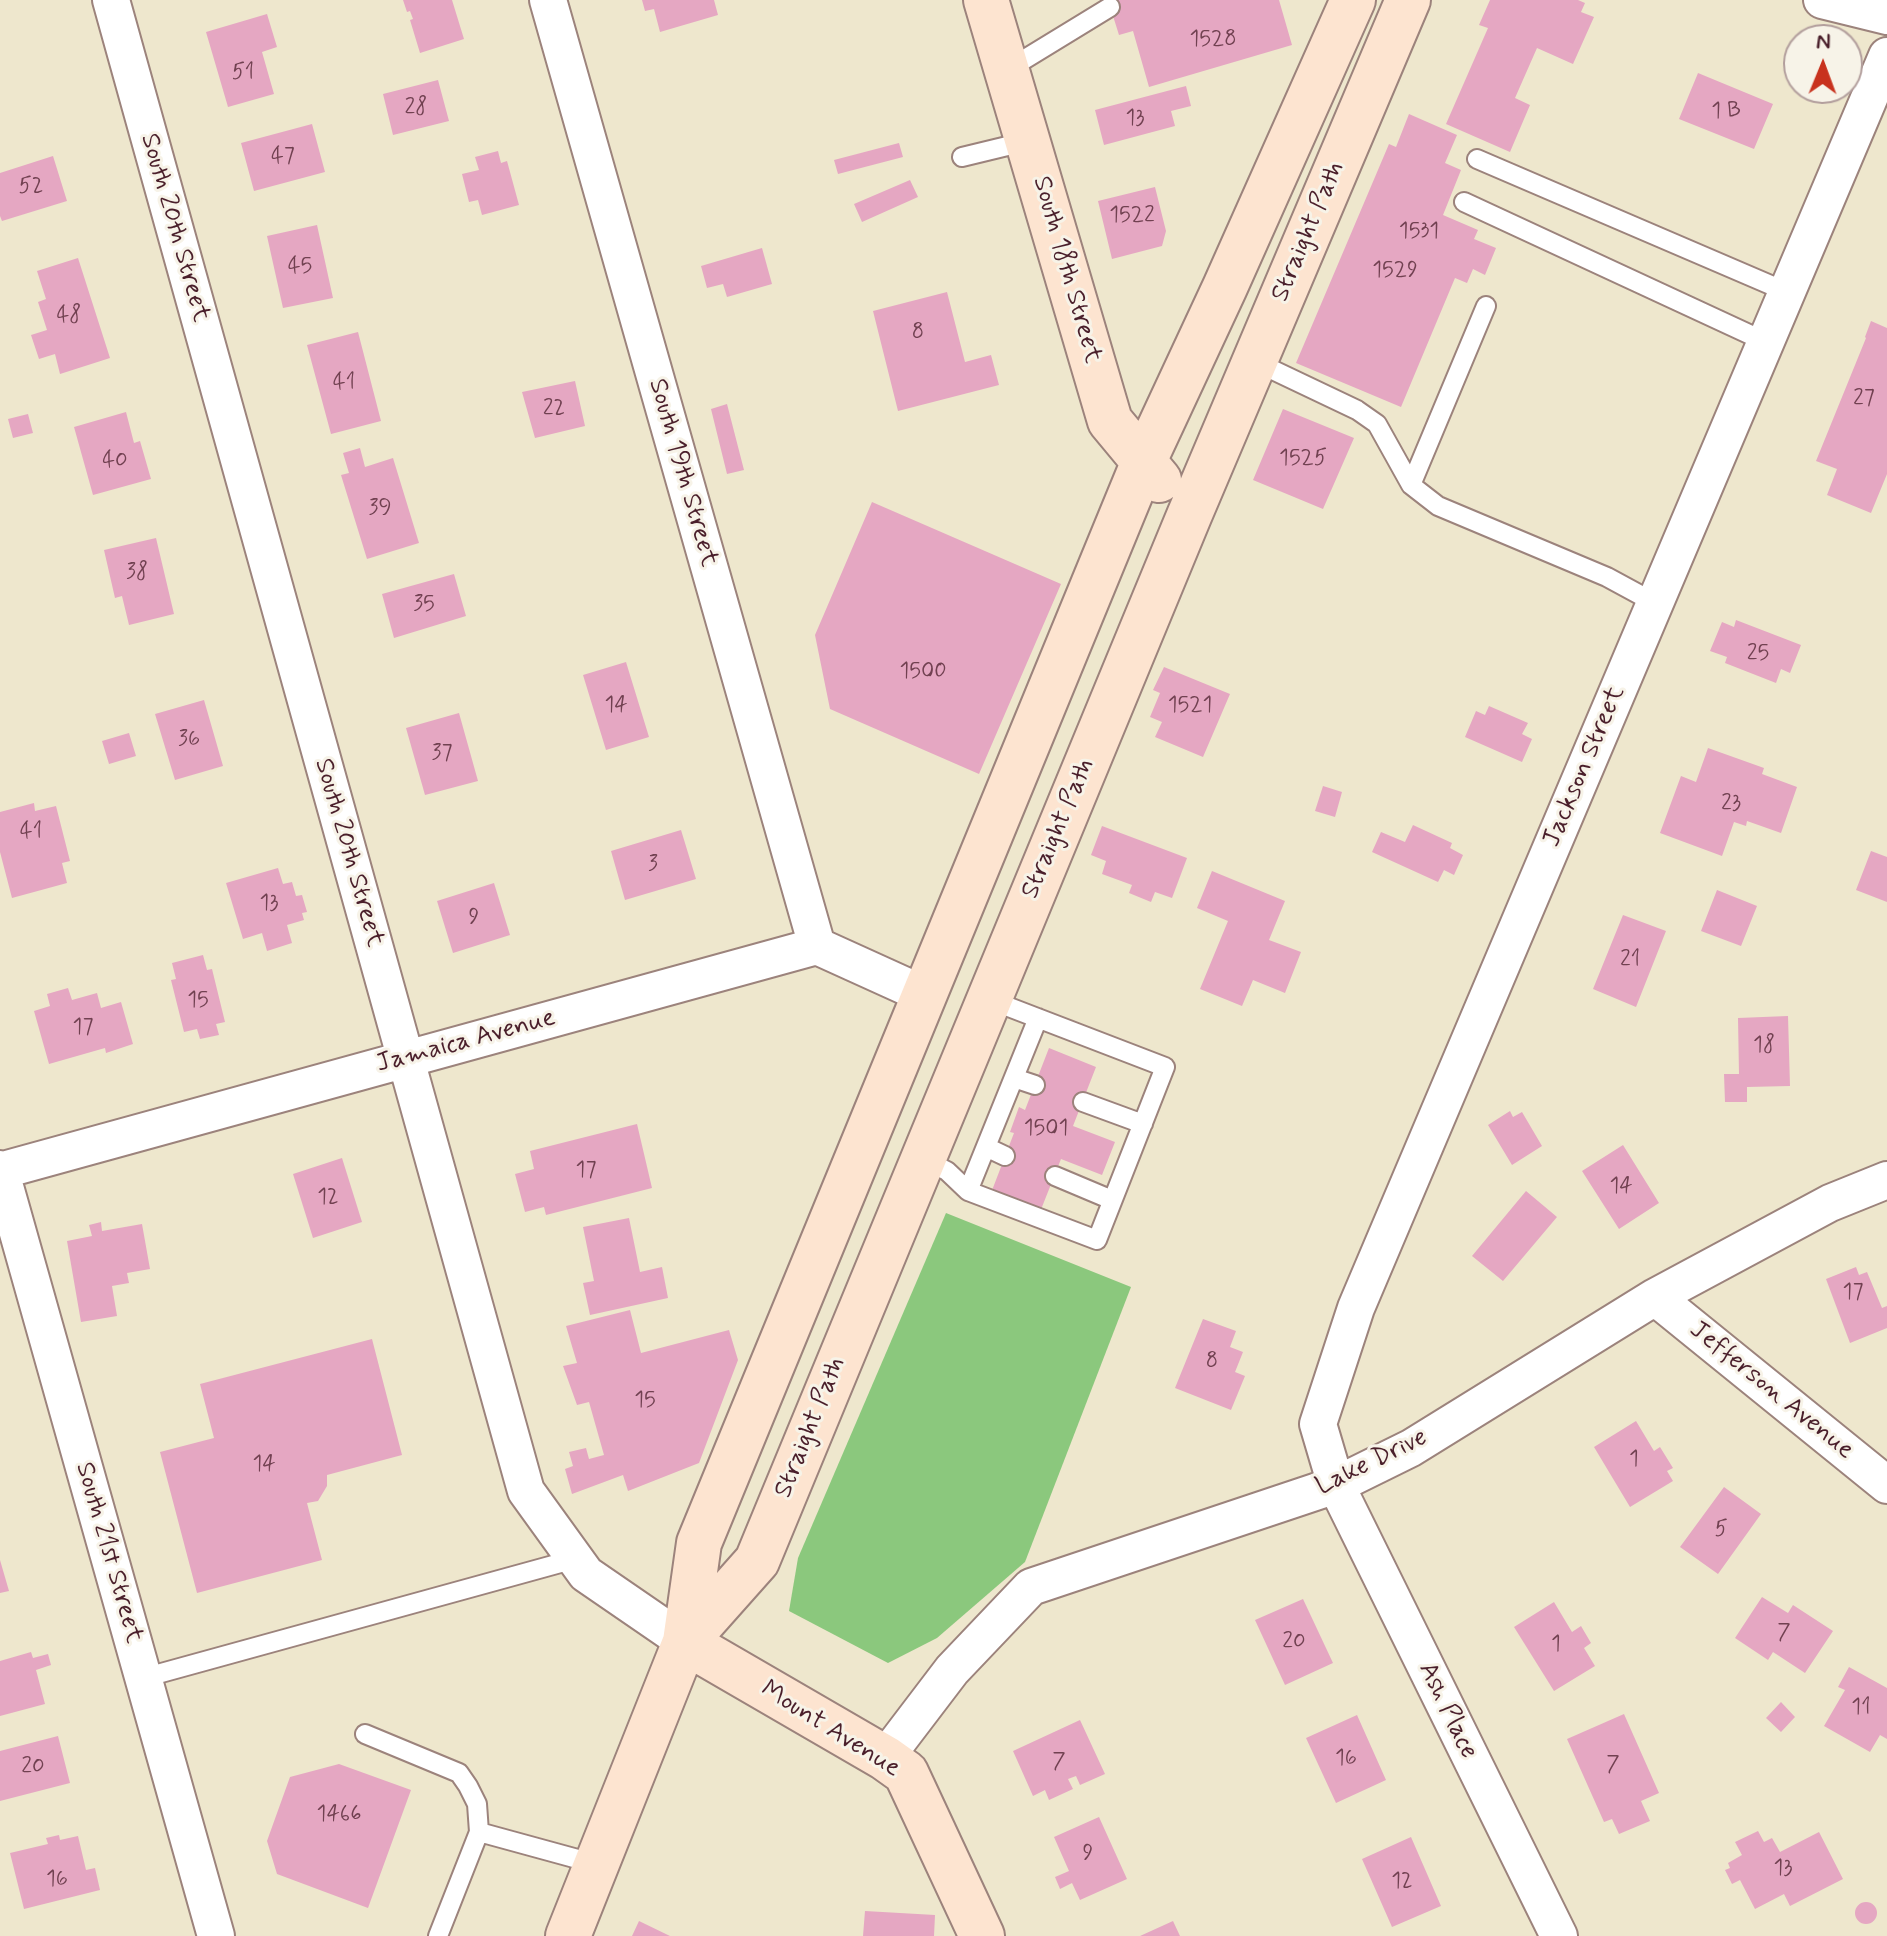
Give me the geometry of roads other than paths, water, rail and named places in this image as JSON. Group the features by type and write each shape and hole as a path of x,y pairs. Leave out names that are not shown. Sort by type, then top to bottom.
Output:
{"main road":[{"name":"South 18th Street","path":"986,0 1110,421 1189,516"},
{"name":"Straight Path","path":"568,1936 685,1642 699,1543 1144,461 1353,0"},
{"name":"Straight Path","path":"685,1642 757,1561 1189,516 1408,0"},
{"name":"Mount Avenue","path":"685,1642 906,1773 982,1936"}],"street":[{"name":"South 20th Street","path":"111,0 526,1491 586,1574 685,1642"},
{"name":"South 19th Street","path":"548,0 817,946"},
{"path":"1822,0 1887,16"},
{"name":"Jackson Street","path":"1336,1485 1318,1424 1356,1308 1887,56"},
{"name":"Jamaica Avenue","path":"0,1170 817,946"},
{"path":"817,946 925,995"},
{"name":"South 21st Street","path":"0,1170 216,1936"},
{"name":"Lake Drive","path":"885,1758 952,1670 1031,1587 1336,1485 1411,1448 1655,1297 1830,1203 1887,1180"},
{"name":"Jefferson Avenue","path":"1655,1297 1887,1485"},
{"name":"Ash Place","path":"1336,1485 1559,1936"}],"lane":[{"path":"1007,70 1110,7"},
{"path":"962,157 1028,141"},
{"path":"1477,159 1787,292"},
{"path":"1464,202 1766,342"},
{"path":"1411,485 1486,306"},
{"path":"1254,361 1357,410 1377,424 1411,485 1438,506 1607,577 1655,603"},
{"path":"922,1159 947,1171 968,1191 1097,1240 1165,1067 988,999"},
{"path":"968,1191 1038,1018"},
{"path":"1014,1078 1035,1085"},
{"path":"1083,1102 1143,1124"},
{"path":"986,1147 1005,1156"},
{"path":"1055,1176 1112,1200"},
{"path":"143,1678 575,1559"},
{"path":"365,1734 459,1773 477,1804 479,1832 438,1936"},
{"path":"479,1832 596,1864"}]}
